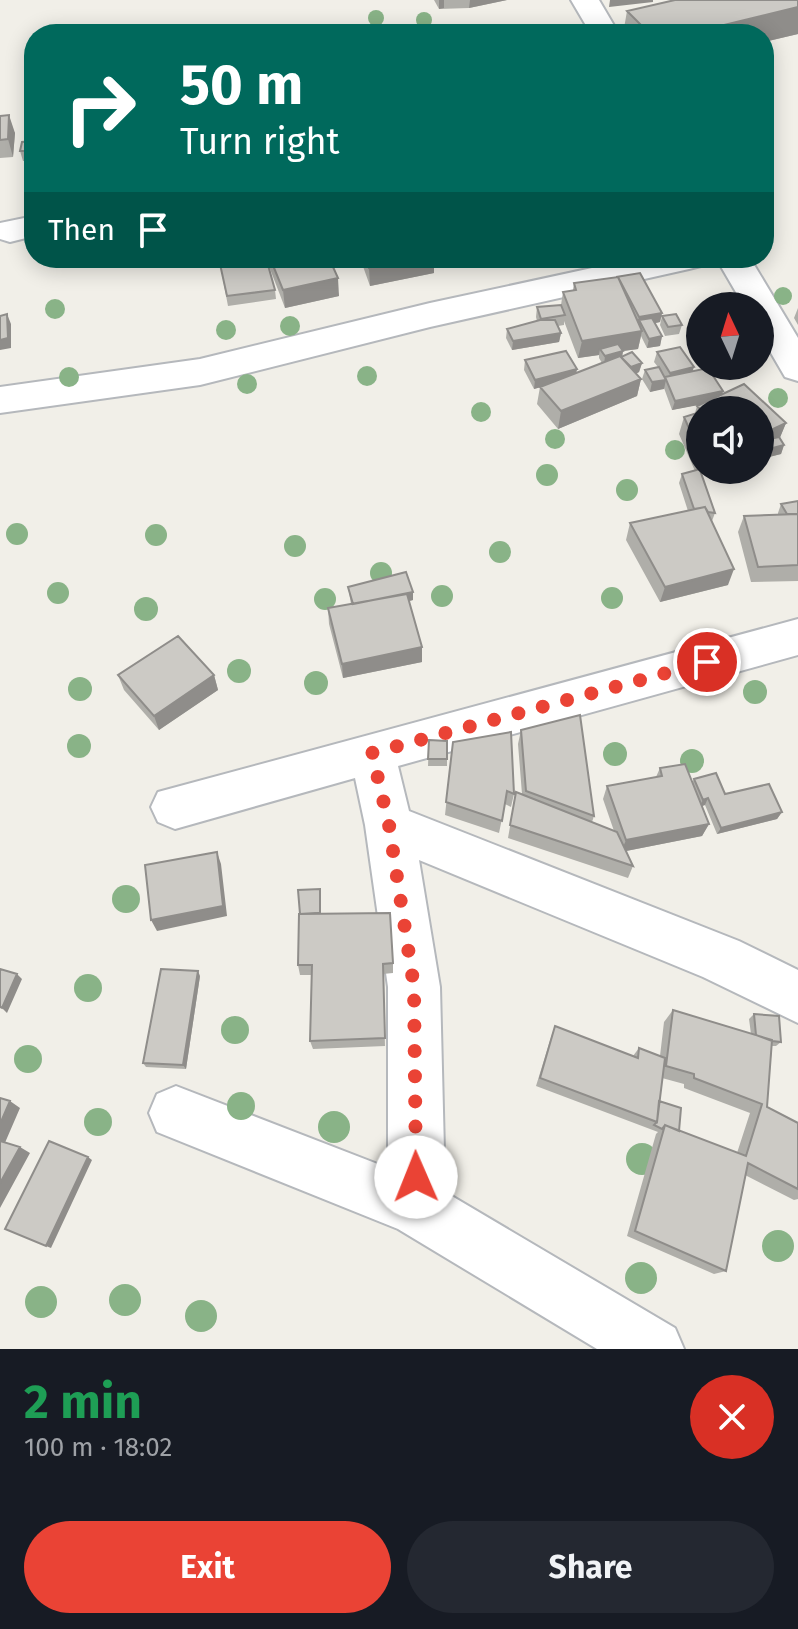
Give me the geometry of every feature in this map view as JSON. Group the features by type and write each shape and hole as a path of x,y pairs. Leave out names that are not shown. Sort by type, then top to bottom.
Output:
{"street":[{"path":"585,0 599,24"},
{"path":"0,400 200,372 430,315 644,268"},
{"path":"739,268 798,368"},
{"path":"175,807 798,637"},
{"path":"372,753 389,825 414,987 417,1208"},
{"path":"389,825 721,959 798,997"},
{"path":"176,1113 417,1208 654,1349"}],"building":[{"path":"675,0 798,0 798,7 728,24 640,24 627,11"},
{"path":"9,115 8,139 0,140 0,116"},
{"path":"221,268 269,268 275,290 227,296"},
{"path":"274,268 334,268 338,278 283,290"},
{"path":"640,273 662,313 639,317 616,277"},
{"path":"618,277 642,331 582,341 563,292 576,290 574,283"},
{"path":"561,305 565,315 541,319 537,307"},
{"path":"7,314 8,338 0,340 0,316"},
{"path":"676,314 682,325 668,327 662,316"},
{"path":"652,318 662,336 649,339 639,320"},
{"path":"540,320 555,320 561,333 513,341 507,329"},
{"path":"618,344 623,351 605,356 600,349"},
{"path":"680,347 686,356 686,369 670,373 657,352"},
{"path":"566,351 577,369 535,380 525,360"},
{"path":"632,352 642,363 631,367 621,357"},
{"path":"620,356 641,379 561,411 540,387"},
{"path":"659,367 666,380 652,382 645,370"},
{"path":"686,373 686,380 716,380 723,391 686,396 686,399 675,401 665,377"},
{"path":"744,384 757,396 718,396"},
{"path":"774,412 786,423 774,429"},
{"path":"779,437 784,445 774,448 774,438"},
{"path":"686,473 686,484 705,484 715,513 708,512 705,507 694,509 682,474"},
{"path":"798,501 798,514 787,514 781,504"},
{"path":"705,507 734,569 665,587 630,523"},
{"path":"798,514 798,565 758,567 744,516"},
{"path":"406,572 413,592 353,604 348,587"},
{"path":"407,594 422,647 342,664 328,608"},
{"path":"178,636 214,675 154,716 118,675"},
{"path":"580,715 594,816 526,791 521,730"},
{"path":"511,732 514,794 507,791 502,821 446,802 453,742"},
{"path":"429,740 447,741 447,759 428,759"},
{"path":"685,764 709,824 626,840 607,786 662,776 660,768"},
{"path":"716,773 725,794 769,784 782,812 721,828 708,798 703,800 694,779"},
{"path":"516,792 617,832 633,866 510,825"},
{"path":"217,852 223,906 151,920 145,865"},
{"path":"320,889 320,913 300,914 298,890"},
{"path":"390,913 393,963 383,964 385,1038 310,1041 312,965 298,965 299,914"},
{"path":"0,969 17,974 2,1008 0,1007"},
{"path":"161,969 198,971 183,1065 143,1063"},
{"path":"673,1010 772,1040 767,1107 798,1123 798,1189 748,1163 726,1271 635,1231 665,1125 746,1156 762,1104 694,1078 694,1074 666,1066"},
{"path":"754,1014 779,1016 781,1042 756,1035"},
{"path":"555,1026 638,1058 639,1048 665,1058 657,1122 540,1078"},
{"path":"0,1098 10,1101 0,1124"},
{"path":"659,1101 681,1108 679,1131 665,1125 662,1129 654,1125"},
{"path":"0,1141 20,1147 0,1183"},
{"path":"49,1141 88,1157 46,1246 5,1229"}],"route":[{"path":"416,1177 414,987 389,825 372,753 707,662"}]}
